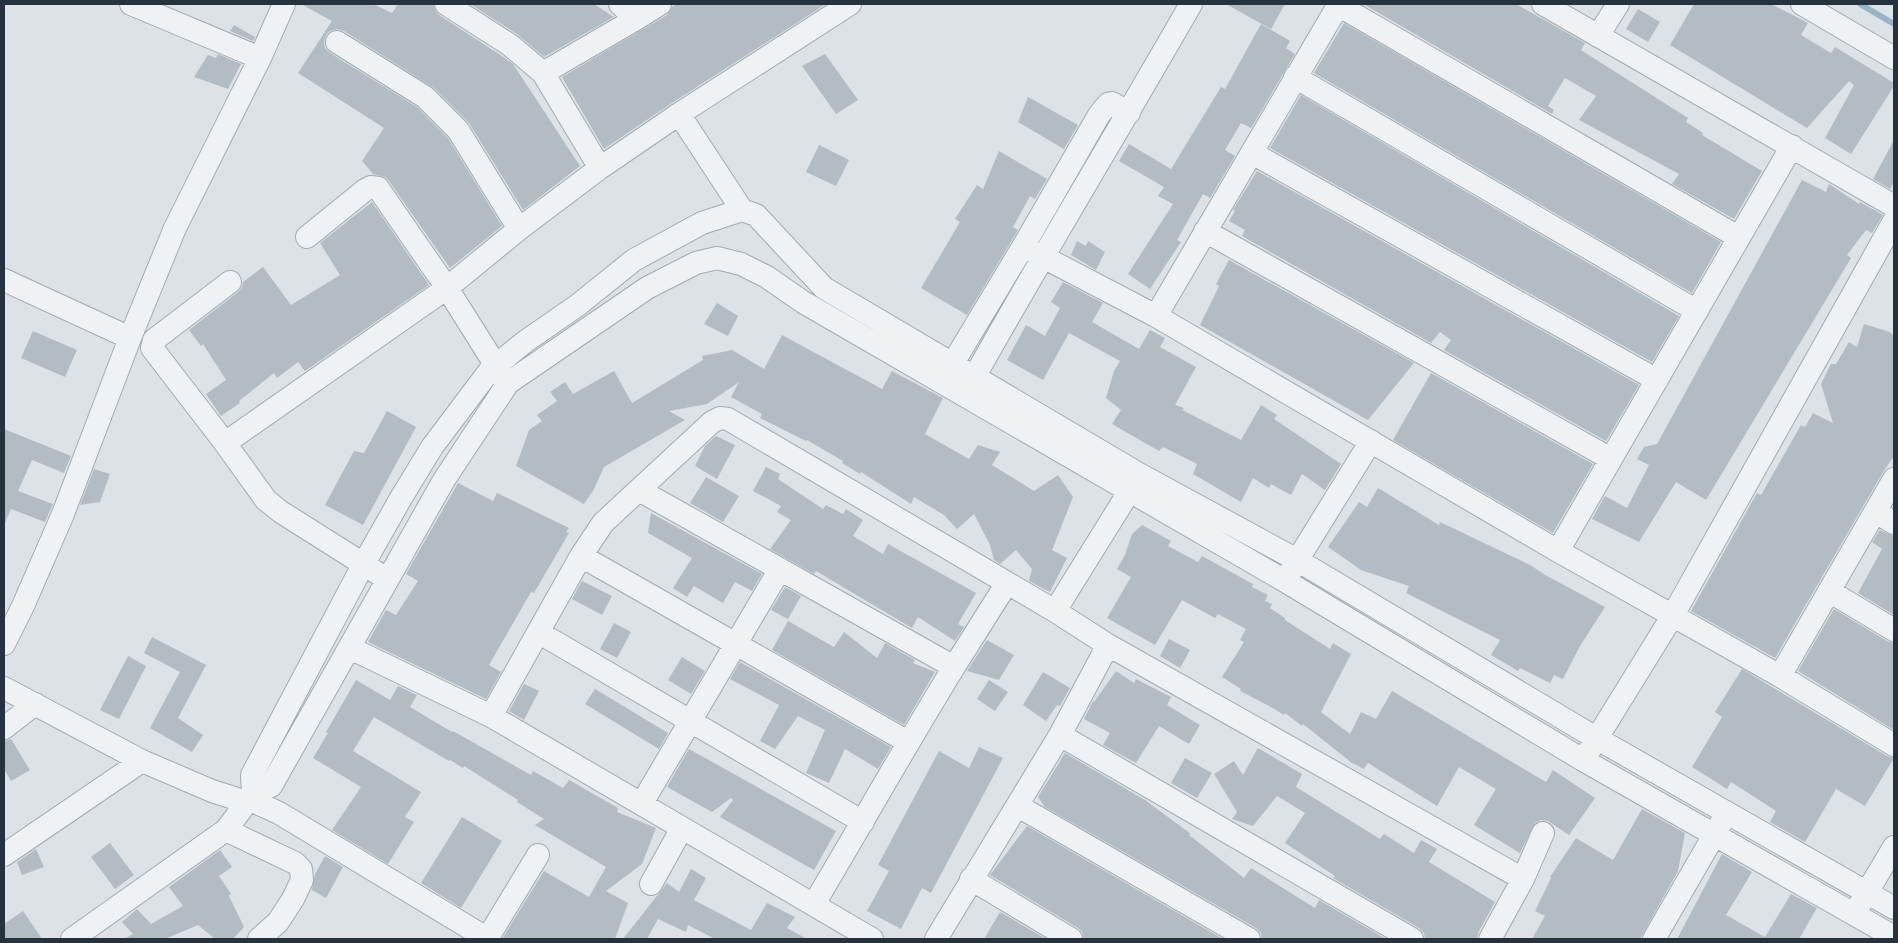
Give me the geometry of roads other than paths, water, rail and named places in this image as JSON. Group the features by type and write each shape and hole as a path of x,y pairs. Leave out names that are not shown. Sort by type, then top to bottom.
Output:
{"street":[{"path":"131,4 260,58"},
{"path":"4,644 23,606 63,514 130,338 175,228 260,58 284,4"},
{"path":"446,4 510,45 543,73 600,168"},
{"path":"620,4 636,19"},
{"path":"543,73 660,4"},
{"path":"225,443 447,288 519,229 600,168 679,114 850,4"},
{"path":"975,376 1032,251 1099,115 1108,104 1112,103 1129,113 1191,4"},
{"path":"1543,4 1894,206"},
{"path":"1598,36 1618,4"},
{"path":"1802,4 1894,58"},
{"path":"1156,316 1338,5 1738,237"},
{"path":"336,42 424,96 458,130 519,229"},
{"path":"1295,77 1697,311"},
{"path":"679,114 742,210 756,215 824,288 975,376 1284,581 1583,760 1894,937"},
{"path":"1558,551 1792,146"},
{"path":"1252,154 1657,380"},
{"path":"307,237 365,190 372,187 378,188 447,288 502,374"},
{"path":"4,688 142,761 218,793 240,800 251,797 271,786 502,374 578,305 634,260 702,223 742,210"},
{"path":"1583,760 1673,614 1894,221"},
{"path":"702,223 712,259"},
{"path":"1205,231 1611,459"},
{"path":"1032,251 1156,316 1558,551 1673,614 1780,676 1894,745"},
{"path":"953,363 1032,251"},
{"path":"767,277 791,254"},
{"path":"72,939 226,830 251,797 252,775 363,565 432,447 490,370 502,374 647,288 696,263 717,258 741,264 767,277 802,302 1134,483 1297,560 1596,738 1894,908"},
{"path":"4,280 130,338"},
{"path":"230,282 154,340 152,348 266,500 387,579"},
{"path":"490,716 581,556 603,523 712,422 720,418 728,419 1055,611 1108,645 1522,879"},
{"path":"1284,581 1372,441"},
{"path":"1780,676 1829,591 1885,518 1894,479"},
{"path":"1055,611 1134,483"},
{"path":"639,490 954,667"},
{"path":"581,556 908,742"},
{"path":"642,803 780,569"},
{"path":"814,904 908,742 1007,583"},
{"path":"1829,591 1894,630"},
{"path":"538,632 863,822"},
{"path":"936,939 1060,736 1108,645"},
{"path":"350,648 490,716 872,939"},
{"path":"4,728 35,704"},
{"path":"1060,736 1412,939"},
{"path":"4,856 142,761"},
{"path":"251,797 487,939 538,855"},
{"path":"1018,806 1248,939"},
{"path":"1654,939 1728,812"},
{"path":"651,884 682,828"},
{"path":"226,830 295,863 302,869 302,880 293,900 278,922 259,939"},
{"path":"1490,939 1522,879 1543,833"},
{"path":"1854,914 1894,847"},
{"path":"971,879 1071,939"}],"waterway":[{"path":"1860,4 1894,24"}]}
